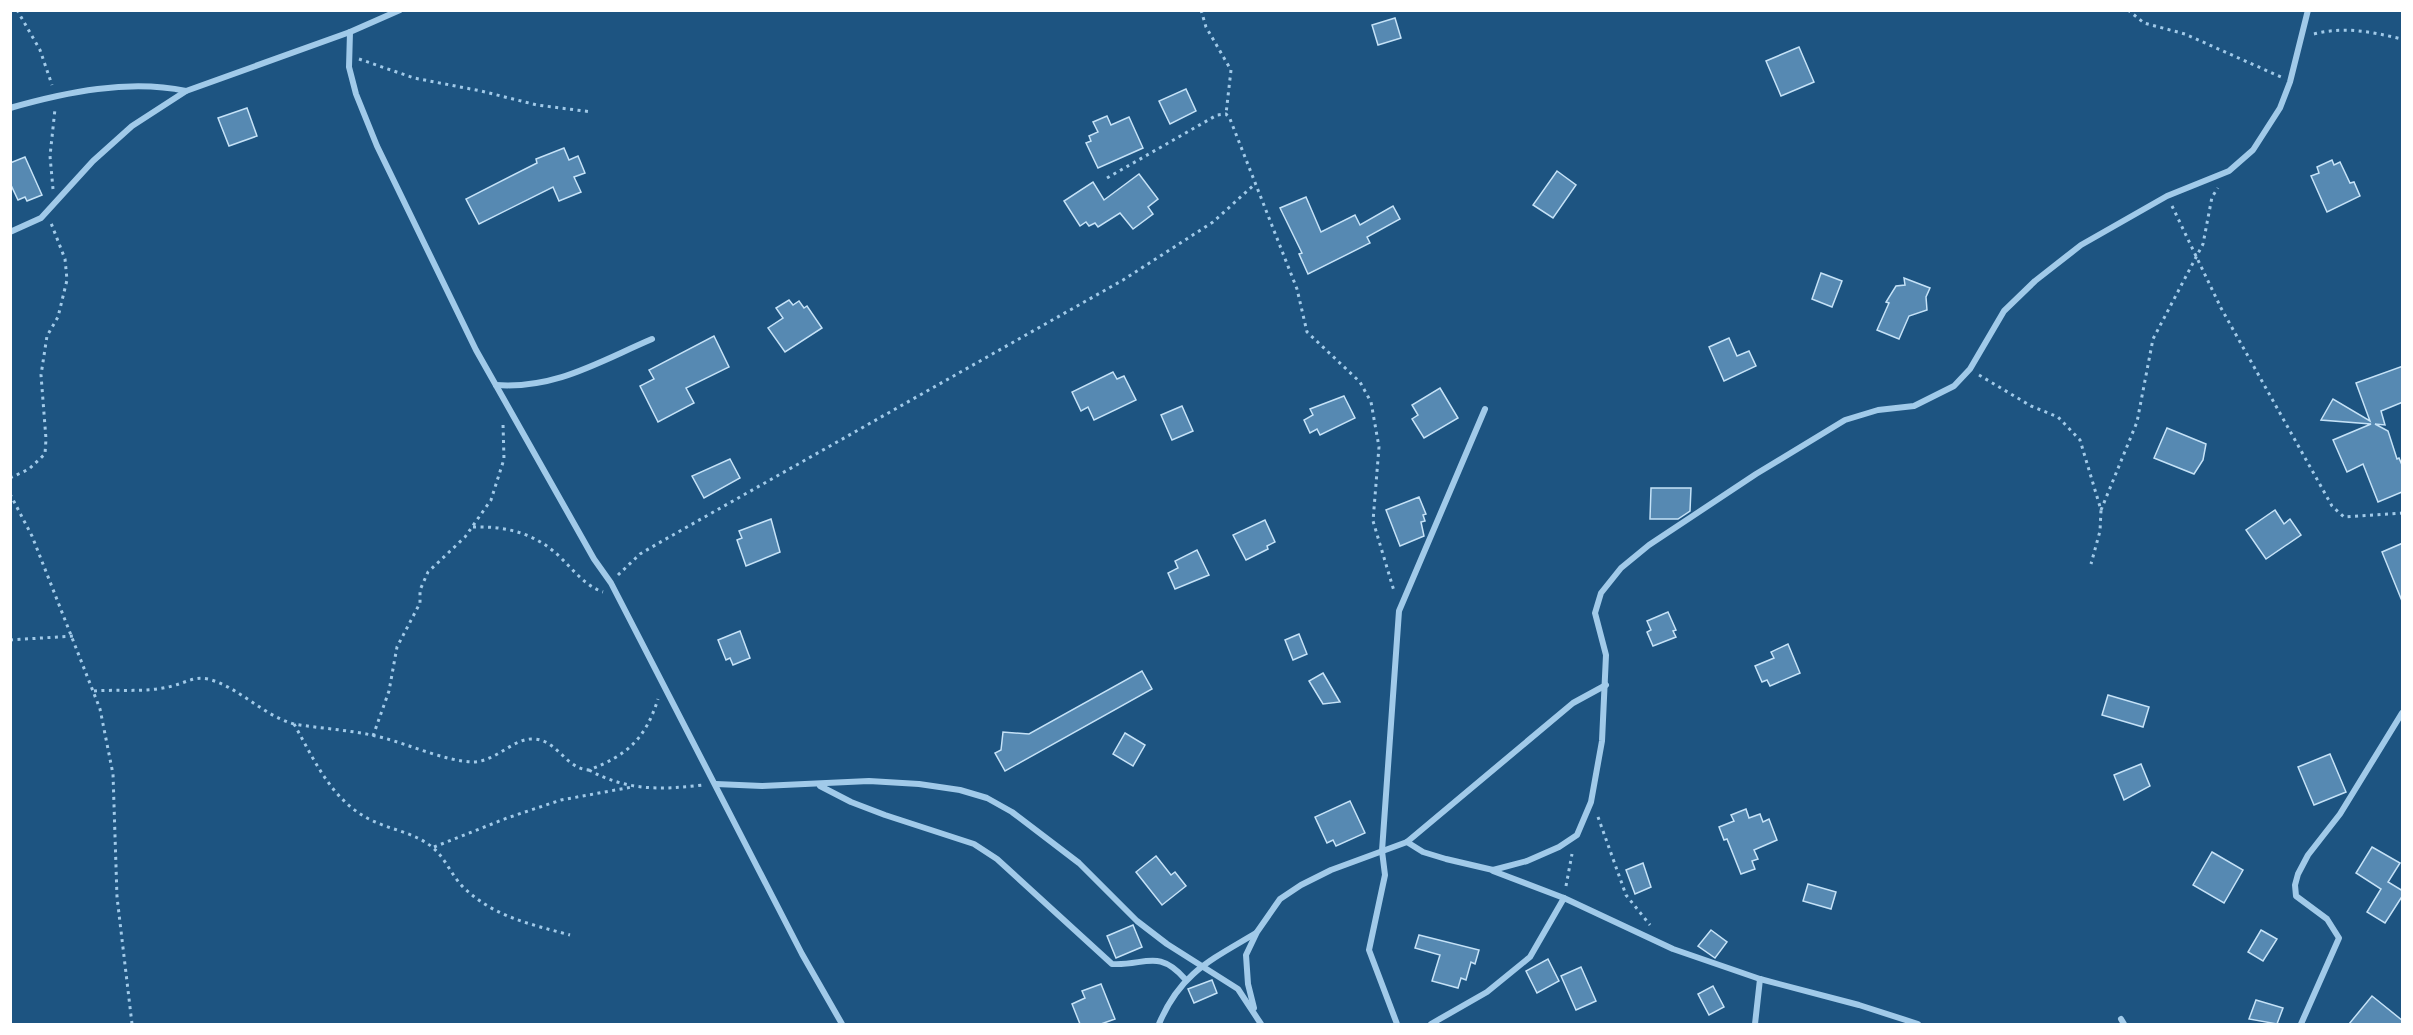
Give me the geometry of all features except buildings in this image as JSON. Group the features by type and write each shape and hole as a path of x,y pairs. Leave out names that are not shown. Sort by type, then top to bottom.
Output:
{"street":[{"path":"10,232 34,223 48,213 93,161 132,126 186,91 350,32 400,10"},
{"path":"1493,870 1527,861 1559,847 1577,835 1591,802 1602,741 1606,685 1606,655 1595,613 1601,593 1621,568 1649,545 1746,480 1845,420 1878,410 1914,406 1954,386 1970,369 2004,311 2035,281 2081,245 2167,196 2229,171 2253,150 2280,108 2290,82 2308,10"},
{"path":"350,32 349,66 356,94 377,146 496,385 616,594 802,954 842,1024"},
{"path":"10,108 55,95 155,86 186,91"},
{"path":"496,385 518,386 550,382 652,339"},
{"path":"1397,1024 1369,950 1385,875 1382,851 1399,611 1485,409"},
{"path":"1261,1024 1248,984 1246,955 1257,932 1281,899 1301,885 1331,870 1407,842 1573,703 1606,685"},
{"path":"2301,1024 2339,938 2326,919 2296,896 2295,885 2298,874 2308,855 2340,814 2403,713"},
{"path":"716,784 818,784 869,781 919,784 960,790 987,798 1039,831 1079,863 1137,921 1238,989 1255,1011"},
{"path":"818,784 876,812 974,844 996,859 1112,964 1157,961 1177,970 1185,979"},
{"path":"1407,842 1423,852 1446,860 1493,870 1564,898 1673,950 1760,979 1859,1005 1918,1024"},
{"path":"1431,1024 1487,992 1530,957 1564,898"},
{"path":"1159,1024 1168,1003 1185,979 1257,932"},
{"path":"1755,1024 1760,979"}],"path":[{"path":"17,10 40,50 55,95 50,166 57,201"},
{"path":"1201,10 1206,27 1231,70 1226,114 1237,134 1297,289 1307,332 1360,382 1371,402 1379,447 1373,522 1399,611"},
{"path":"2128,10 2144,23 2203,41 2290,82"},
{"path":"2301,38 2334,29 2356,30 2403,39"},
{"path":"349,56 414,78 537,105 592,112"},
{"path":"1107,178 1217,115 1226,114"},
{"path":"2101,510 2137,422 2153,339 2204,244 2212,197 2229,171"},
{"path":"610,583 640,554 1019,340 1159,258 1213,222 1255,184"},
{"path":"2167,196 2221,308 2332,506 2344,517 2403,513"},
{"path":"10,478 28,469 45,454 41,375 47,336 58,317 67,280 65,259 48,213"},
{"path":"1970,369 2031,406 2058,417 2080,440 2101,510 2100,531 2091,564"},
{"path":"374,736 389,692 398,647 420,603 420,590 428,572 473,527 491,500 504,459 503,419"},
{"path":"10,494 32,536 100,709 113,774 117,897 132,1024"},
{"path":"473,527 504,527 530,536 560,557 587,585 601,592 616,594"},
{"path":"10,640 73,636"},
{"path":"94,691 162,688 195,678 208,679 241,695 280,720 374,736 471,762 487,760 519,742 533,738 549,744 574,766 632,787"},
{"path":"589,770 632,748 655,711 664,683"},
{"path":"294,724 324,778 347,805 376,822 420,839 434,848 463,886 502,916 570,935"},
{"path":"434,848 507,818 561,800 632,787 665,790 716,784"},
{"path":"1591,802 1607,836 1626,895 1650,924 1649,938"},
{"path":"1564,898 1577,835"}]}
